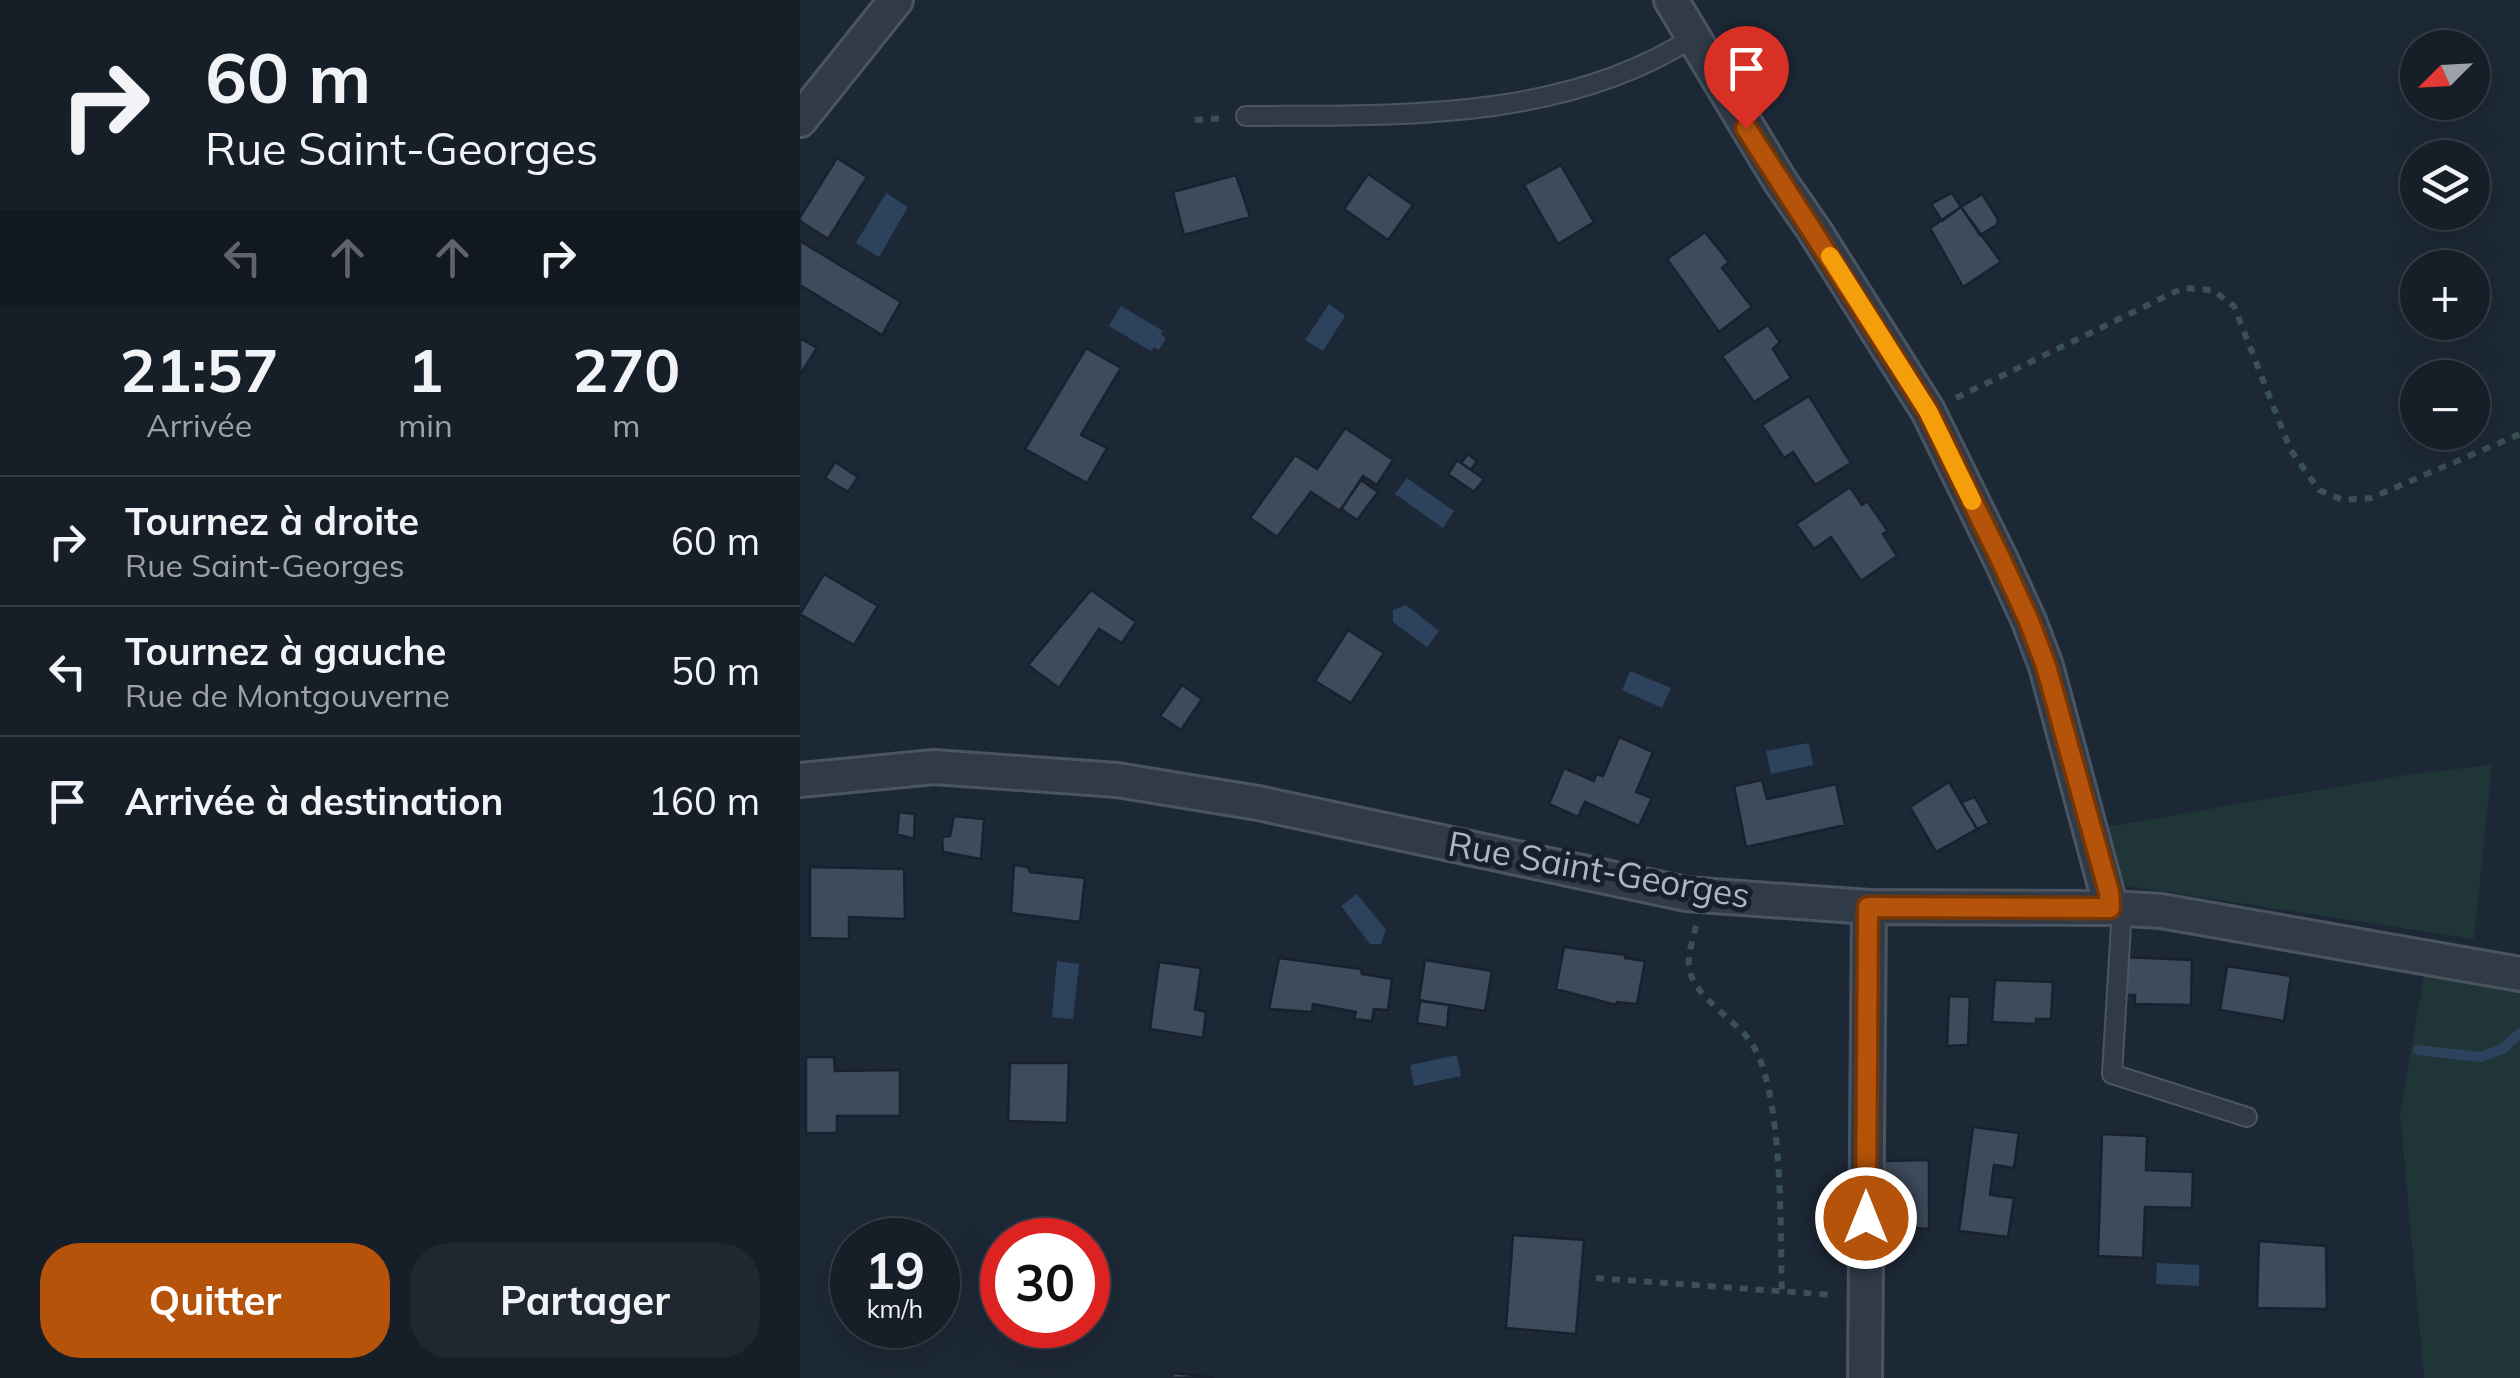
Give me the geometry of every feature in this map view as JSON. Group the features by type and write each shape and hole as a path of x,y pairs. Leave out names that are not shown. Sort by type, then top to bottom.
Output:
{"street":[{"path":"800,120 896,0"},
{"path":"1670,0 1780,182 1928,411 2029,621 2046,666 2116,908"},
{"name":"Rue Saint-Georges","path":"800,780 934,767 1117,780 1258,802 1701,895 1868,907 2116,908 2199,916 2520,974"},
{"path":"1865,1378 1868,907"}],"lane":[{"path":"1246,116 1492,106 1604,82 1692,38"},
{"path":"2116,908 2112,1074 2247,1118"}],"path":[{"path":"1928,411 2184,288 2212,290 2234,306 2290,449 2319,490 2343,500 2371,498 2520,434"},
{"path":"1701,895 1689,971 1696,984 1750,1041 1764,1069 1776,1142 1782,1291"},
{"path":"1596,1278 1865,1297"}],"green space":[{"path":"2492,765 2474,939 2122,885 2106,827 2405,775"},
{"path":"2427,959 2520,974 2520,1378 2424,1378 2400,1113"}],"water":[{"path":"886,193 908,207 879,257 856,243"},
{"path":"1329,304 1345,316 1323,351 1305,340"},
{"path":"1121,306 1163,331 1161,334 1166,338 1159,350 1154,347 1151,351 1109,326"},
{"path":"1407,478 1454,511 1443,528 1395,494"},
{"path":"1406,605 1439,631 1427,647 1393,622 1393,610"},
{"path":"1630,671 1671,688 1662,708 1622,690"},
{"path":"1809,743 1813,765 1771,774 1766,751"},
{"path":"1357,894 1386,930 1381,944 1370,944 1341,906"},
{"path":"1057,961 1079,964 1073,1019 1052,1017"},
{"path":"1457,1055 1461,1076 1414,1086 1410,1065"},
{"path":"2157,1263 2199,1265 2199,1286 2156,1284"}],"building":[{"path":"837,158 867,177 828,239 800,221 800,217"},
{"path":"1561,165 1594,222 1558,244 1524,185"},
{"path":"1368,174 1413,205 1388,240 1344,209"},
{"path":"1236,175 1250,217 1184,235 1173,192"},
{"path":"1952,193 1961,207 1942,221 1931,204"},
{"path":"1982,194 1998,219 1997,225 1980,235 1961,207"},
{"path":"1961,207 2001,262 1963,287 1930,228"},
{"path":"1705,232 1729,262 1722,268 1752,307 1719,332 1667,259"},
{"path":"800,241 901,302 882,335 800,285"},
{"path":"1768,325 1780,342 1773,349 1791,378 1754,402 1722,356"},
{"path":"800,338 817,348 800,375"},
{"path":"1086,348 1121,368 1081,435 1107,448 1087,483 1025,449"},
{"path":"1809,396 1851,463 1815,485 1793,452 1784,458 1762,425"},
{"path":"1345,428 1393,460 1377,485 1363,476 1340,511 1311,492 1277,537 1250,518 1295,455 1317,469"},
{"path":"1468,454 1477,461 1471,470 1461,463"},
{"path":"1457,460 1484,479 1474,492 1448,474"},
{"path":"835,462 858,477 848,492 825,478"},
{"path":"1361,480 1378,492 1357,520 1341,509"},
{"path":"1850,487 1862,505 1867,501 1888,531 1883,534 1897,556 1861,581 1831,537 1814,549 1796,524"},
{"path":"824,574 878,606 854,645 800,614"},
{"path":"1091,590 1136,622 1122,643 1099,629 1059,688 1028,665"},
{"path":"1348,630 1384,653 1351,703 1315,681"},
{"path":"1182,685 1202,699 1181,730 1160,716"},
{"path":"1619,737 1653,752 1636,792 1652,798 1639,826 1585,802 1578,817 1549,804 1564,768 1594,781 1596,774 1603,776"},
{"path":"1762,780 1767,799 1836,784 1845,825 1746,847 1734,786"},
{"path":"1949,782 1977,829 1936,852 1910,807"},
{"path":"1975,797 1989,823 1977,829 1961,802"},
{"path":"899,812 915,814 914,839 897,834"},
{"path":"954,816 984,819 981,859 943,852 942,837 950,836"},
{"path":"1014,865 1028,867 1030,872 1085,878 1080,922 1011,913"},
{"path":"810,867 904,869 905,919 849,917 849,939 810,938"},
{"path":"1564,947 1645,961 1637,1004 1616,1005 1556,989"},
{"path":"2123,957 2192,960 2191,1005 2135,1004 2135,995 2124,995"},
{"path":"1279,958 1361,969 1362,974 1392,979 1388,1010 1374,1009 1372,1021 1354,1019 1356,1012 1313,1004 1312,1012 1269,1009"},
{"path":"1425,960 1492,971 1485,1011 1419,1000"},
{"path":"1159,962 1201,968 1195,1009 1206,1012 1203,1038 1150,1029"},
{"path":"2227,966 2291,976 2284,1021 2220,1010"},
{"path":"1995,980 2053,982 2051,1019 2036,1019 2036,1024 1992,1022"},
{"path":"1949,996 1970,997 1968,1045 1947,1046"},
{"path":"1420,1001 1449,1005 1447,1028 1417,1023"},
{"path":"806,1057 834,1057 835,1071 900,1070 900,1116 837,1116 837,1133 806,1133"},
{"path":"1010,1063 1069,1063 1067,1123 1008,1121"},
{"path":"1973,1127 2019,1133 2014,1168 1994,1165 1990,1195 2014,1198 2008,1237 1959,1231"},
{"path":"2102,1134 2147,1136 2146,1170 2193,1172 2192,1208 2145,1207 2143,1258 2098,1256"},
{"path":"1929,1160 1929,1229 1878,1226 1879,1161"},
{"path":"1513,1235 1584,1240 1576,1334 1506,1328"},
{"path":"2259,1241 2326,1246 2327,1309 2257,1308"},
{"path":"1173,1373 1213,1377 1172,1378"}],"waterway":[{"path":"2418,1050 2480,1057 2503,1049 2520,1033"}],"slow traffic":[{"path":"1830,256 1928,411 1972,501"}],"route":[{"path":"1746,128 1928,411 2001,560 2046,666 2109,892 2110,908 1868,907 1866,1218"}]}
